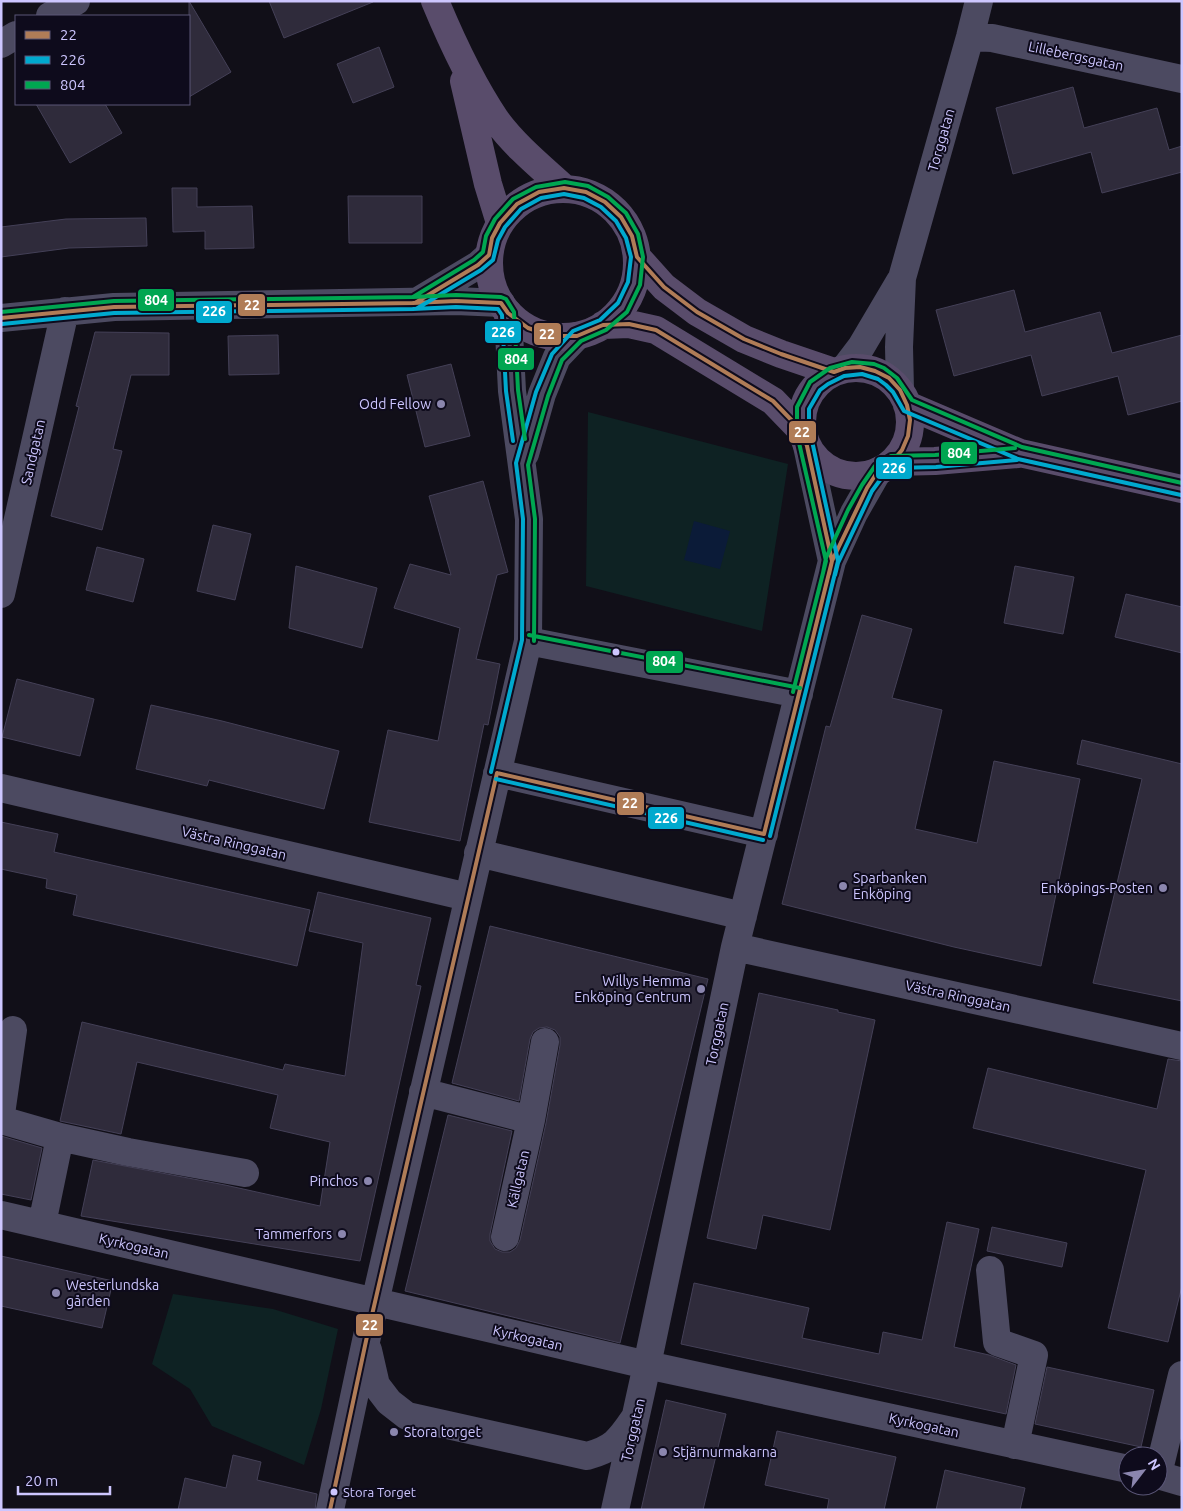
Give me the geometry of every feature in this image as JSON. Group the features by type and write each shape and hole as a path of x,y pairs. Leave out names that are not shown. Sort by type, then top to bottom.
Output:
{"main road":[{"path":"435,1 459,58 497,121 528,156 564,188"},
{"path":"459,58 488,184 500,223"},
{"path":"564,188 586,192 605,202 622,217 632,236 637,257 634,284 623,307 603,325 577,336 552,336 528,328 504,308 493,288 489,272 492,238 500,223 517,204 539,192 564,188"},
{"path":"637,257 664,287 697,312 744,339 781,354 839,370 860,367 875,371 889,378 904,397 945,420 1020,453 1182,489"},
{"path":"603,325 629,324 656,330 773,401 805,438 817,460 830,470 846,475 863,475 885,467 1020,453"},
{"path":"805,438 803,407 815,386 839,370"},
{"path":"885,467 902,450 908,436 910,420 904,397"}],"street":[{"path":"52,15 76,1"},
{"name":"Torggatan","path":"904,397 899,348 902,278 970,37 978,1"},
{"path":"1,44 15,36"},
{"name":"Lillebergsgatan","path":"970,37 992,38 1182,78"},
{"path":"415,303 478,265 489,255"},
{"name":"Torggatan","path":"839,370 861,347 902,278"},
{"path":"1,318 65,310 114,307 456,301 504,308 512,392 529,519 528,641 366,1341 330,1510"},
{"name":"Sandgatan","path":"1,594 65,310"},
{"path":"522,465 542,394 557,357 577,336"},
{"name":"Torggatan","path":"805,438 832,561"},
{"name":"Torggatan","path":"614,1510 647,1365 735,947 832,561 854,513 885,467"},
{"path":"528,641 799,694"},
{"path":"497,773 764,834"},
{"name":"Västra Ringgatan","path":"1,788 468,897"},
{"path":"478,853 743,916"},
{"name":"Västra Ringgatan","path":"735,947 1182,1046"},
{"path":"1,1114 13,1030"},
{"name":"Källgatan","path":"504,1237 531,1120 545,1042"},
{"path":"423,1092 531,1120"},
{"path":"1,1120 128,1152 245,1173"},
{"path":"42,1224 60,1136"},
{"name":"Kyrkogatan","path":"1,1215 647,1365 1118,1467"},
{"path":"990,1270 996,1342 1034,1355 1015,1445"},
{"path":"366,1341 376,1385 389,1402 407,1416 587,1456 606,1451 623,1435 636,1416"},
{"path":"1165,1446 1182,1375"},
{"path":"1168,1478 1182,1482"}],"green space":[{"path":"588,412 788,464 762,631 586,586"},
{"path":"173,1294 273,1309 338,1329 321,1409 304,1465 212,1426 190,1389 152,1364"}],"water":[{"path":"694,521 730,531 720,569 684,560"}],"building":[{"path":"189,1 231,72 190,96 190,15"},
{"path":"269,1 373,1 373,2 284,38"},
{"path":"379,47 394,87 353,103 337,64"},
{"path":"1073,87 1084,128 1157,108 1169,150 1182,146 1182,172 1102,193 1091,152 1013,174 996,108"},
{"path":"37,105 106,105 122,133 70,163"},
{"path":"172,188 197,188 197,207 252,206 254,248 205,249 205,231 173,232"},
{"path":"348,196 422,196 422,243 349,243"},
{"path":"146,218 147,246 69,248 1,257 1,227 66,219"},
{"path":"1014,290 1025,332 1100,312 1112,353 1182,335 1182,401 1128,415 1118,376 1042,396 1031,355 954,376 936,310"},
{"path":"95,332 169,333 169,375 131,375 113,449 122,451 102,530 51,516 79,407 76,406"},
{"path":"278,335 279,374 229,375 228,336"},
{"name":"Odd Fellow","path":"451,364 470,436 425,447 407,375"},
{"path":"483,481 508,572 497,575 476,659 500,664 488,725 484,724 460,841 369,822 388,730 438,741 460,628 394,608 410,564 451,575 429,496"},
{"path":"213,525 251,534 235,600 197,591"},
{"path":"97,547 144,559 133,602 86,590"},
{"path":"296,566 377,588 362,648 289,628"},
{"path":"1015,566 1074,577 1063,634 1004,623"},
{"path":"1126,594 1182,607 1182,653 1115,637"},
{"path":"862,615 912,629 892,698 942,710 915,829 977,843 994,761 1080,779 1041,966 954,947 782,904 826,726 830,727"},
{"path":"17,679 94,699 80,756 2,737"},
{"path":"151,705 339,751 324,809 209,780 207,786 136,769"},
{"path":"1082,740 1182,764 1182,1001 1093,983 1142,779 1077,764"},
{"path":"1,822 58,834 54,852 310,910 297,966 73,915 77,895 46,888 47,879 1,869"},
{"path":"318,892 431,918 416,985 421,986 360,1261 81,1216 93,1160 225,1185 320,1206 330,1142 270,1128 278,1095 137,1062 121,1134 60,1121 82,1022 283,1070 285,1064 345,1076 363,943 309,931"},
{"path":"490,926 708,979 620,1343 405,1291 448,1115 512,1131 490,1241 495,1249 502,1252 510,1252 516,1248 520,1240 546,1123 560,1037 555,1030 547,1027 539,1028 533,1032 530,1039 519,1101 452,1083"},
{"path":"759,993 875,1020 830,1230 763,1215 756,1249 707,1238"},
{"path":"1168,1059 1182,1061 1182,1286 1168,1342 1108,1328 1146,1170 973,1128 988,1068 1157,1109"},
{"path":"1,1136 42,1148 31,1200 1,1194"},
{"path":"947,1222 979,1229 954,1347 989,1355 1016,1365 1006,1414 681,1344 694,1283 809,1308 802,1338 879,1354 883,1332 922,1340"},
{"path":"992,1227 1067,1243 1062,1267 987,1251"},
{"name":"Westerlundska gården","path":"1,1256 113,1281 102,1328 1,1306"},
{"path":"1047,1367 1154,1390 1141,1446 1035,1424"},
{"path":"666,1400 726,1414 703,1510 641,1510"},
{"path":"777,1431 896,1457 884,1510 827,1510 829,1499 765,1485"},
{"path":"233,1455 261,1462 257,1480 317,1494 315,1510 178,1510 185,1478 226,1488"},
{"path":"945,1470 1025,1488 1020,1510 936,1510"}],"transit line":[{"name":"804","path":"1,312 114,301 413,297 474,260 483,252 486,236 495,219 513,199 536,187 565,182 588,186 608,197 626,213 638,234 643,257 640,285 627,312 606,330 581,341 562,360 548,396 528,465 535,519 534,641"},
{"name":"22","path":"1,318 114,307 415,303 478,265 489,255 492,238 500,223 517,204 539,192 564,188 586,192 605,202 621,217 632,236 637,257 664,287 697,312 744,339 781,354 834,372 845,368 860,367 875,371 889,378 900,390 907,405 910,420 908,436 902,450 892,462 878,471 867,488 832,561 764,834"},
{"name":"226","path":"2,324 114,313 416,309 481,270 493,260 498,240 505,227 521,209 541,198 564,194 584,198 601,207 616,221 626,238 631,257 628,282 618,303 600,320 573,331 552,354 536,392 516,463 523,519 522,640 491,772"},
{"name":"804","path":"413,297 456,295 501,297 506,299 514,312 518,390 525,439"},
{"name":"22","path":"413,303 456,301 501,303 508,313 528,328 552,336 577,336 603,325 629,324 656,330 773,401 802,431 807,446 832,561 829,574"},
{"name":"226","path":"413,309 456,307 498,309 502,315 506,391 513,441"},
{"name":"804","path":"793,692 826,561 797,434 797,407 810,382 830,368 852,362 874,364 884,368 897,378 912,400 1022,447 1182,483"},
{"name":"226","path":"770,836 838,561 809,427 809,409 820,390 844,376 862,374 878,379 886,385 893,392 904,411 1018,459 1181,495"},
{"name":"804","path":"823,573 826,558 848,510 875,466 891,456 935,455 1015,448"},
{"name":"226","path":"835,575 838,563 872,491 883,476 894,468 936,467 1017,460"},
{"name":"804","path":"529,635 800,688"},
{"name":"22","path":"497,773 764,834"},
{"name":"22","path":"330,1510 366,1341 497,773"},
{"name":"226","path":"496,779 763,840"}],"place":[{"name":"Odd Fellow","path":"441,404"},
{"name":"Sparbanken Enköping","path":"843,886"},
{"name":"Enköpings-Posten","path":"1163,888"},
{"name":"Willys Hemma Enköping Centrum","path":"701,989"},
{"name":"Pinchos","path":"368,1181"},
{"name":"Tammerfors","path":"342,1234"},
{"name":"Westerlundska gården","path":"56,1293"},
{"name":"Stora torget","path":"394,1432"},
{"name":"Stjärnurmakarna","path":"663,1452"},
{"name":"Stora Torget","path":"334,1492"}]}
